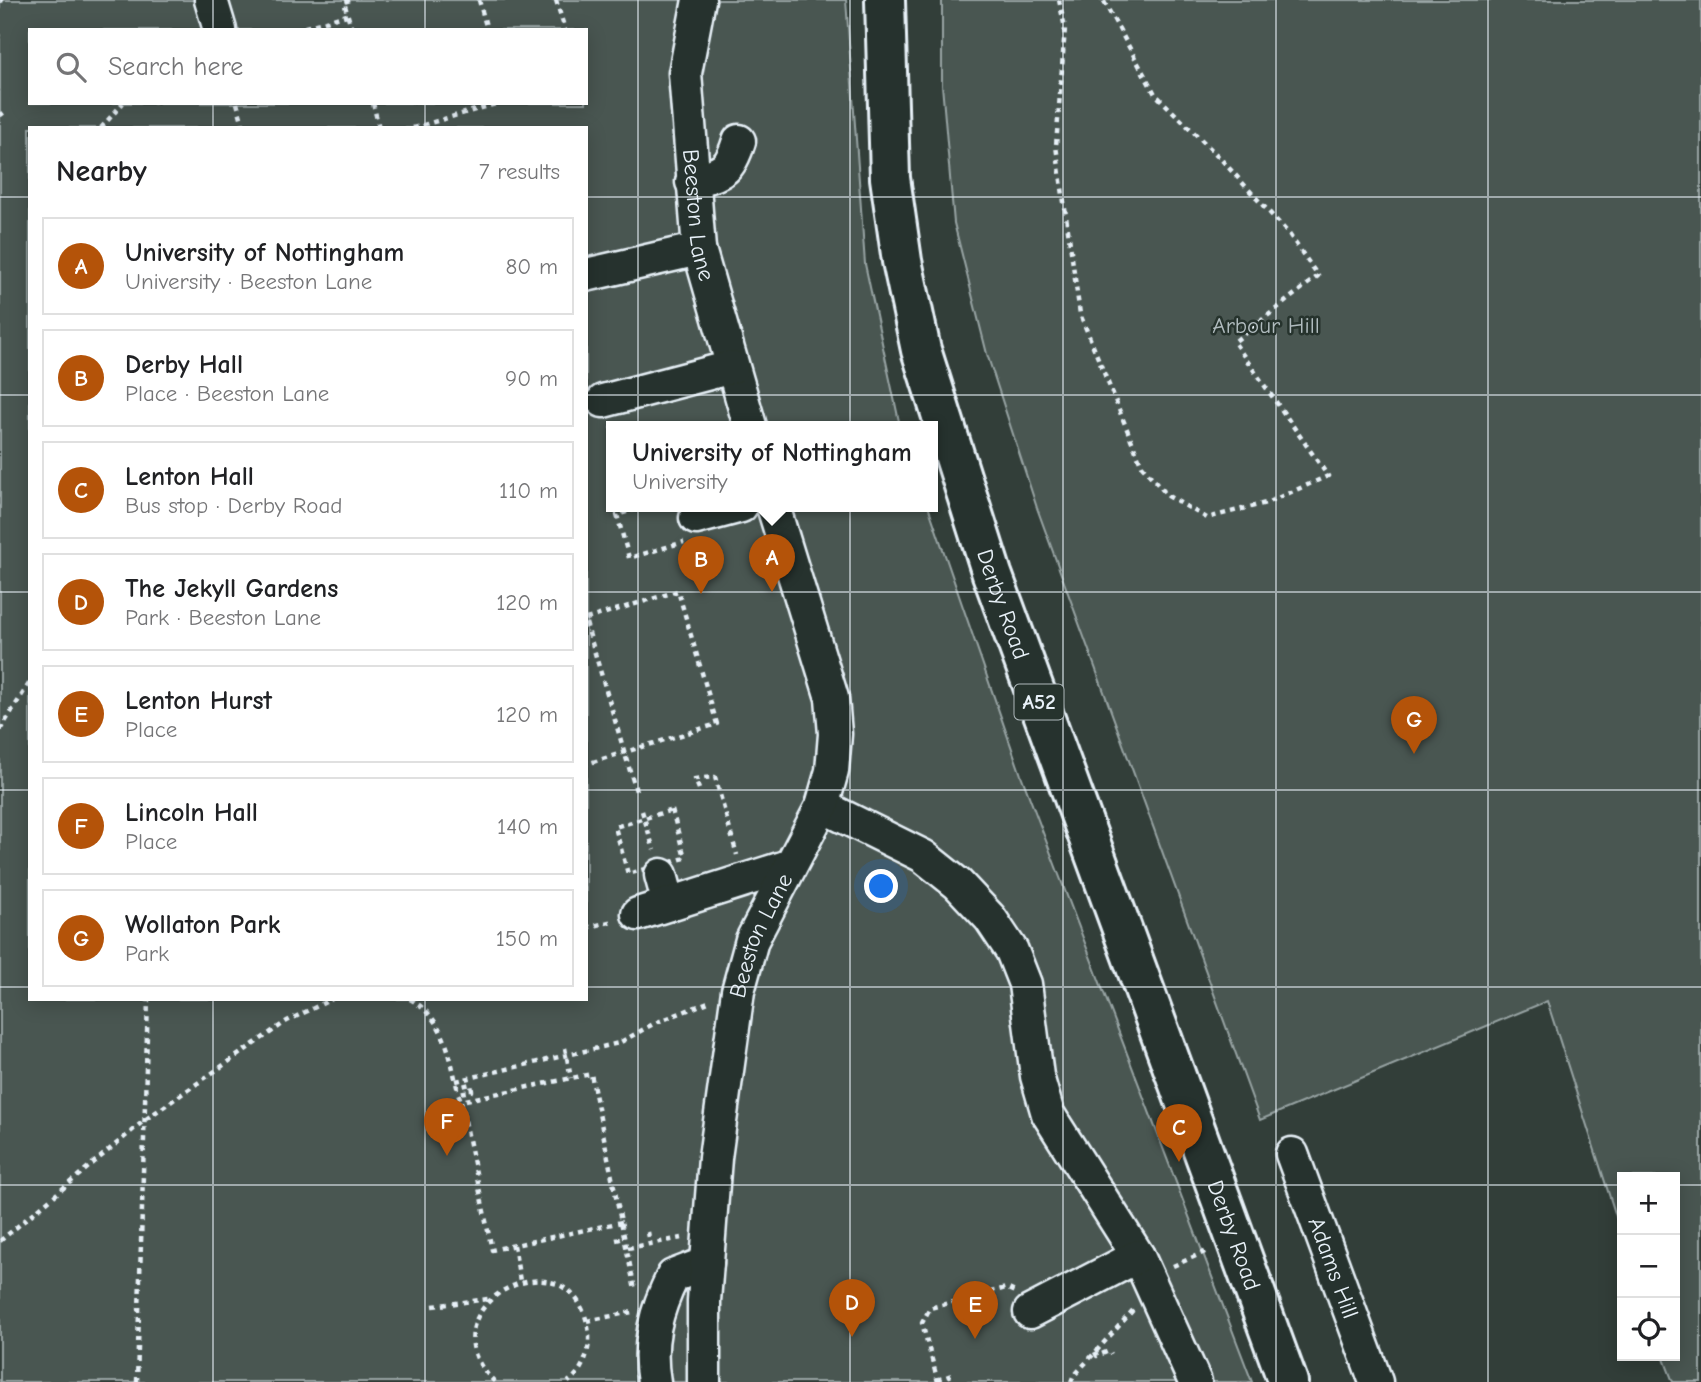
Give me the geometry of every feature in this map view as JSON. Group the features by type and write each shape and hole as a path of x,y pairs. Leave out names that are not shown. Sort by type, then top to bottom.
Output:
{"highway":[{"name":"Derby Road","path":"886,0 890,178 902,261 920,350 992,574 1288,1382"}],"street":[{"path":"211,0 219,28"},
{"name":"Beeston Lane","path":"699,0 685,73 699,249 748,421"},
{"path":"692,182 725,171 733,162 739,141"},
{"path":"588,275 699,249"},
{"path":"603,401 732,367"},
{"path":"696,528 729,512"},
{"name":"Beeston Lane","path":"704,1382 708,1248 715,1158 738,991 752,940 822,806 832,771 835,734 832,698 775,512"},
{"path":"822,806 923,856 958,884 990,918 1012,951 1025,984 1037,1076 1048,1114 1138,1256 1195,1382"},
{"path":"638,914 663,881 789,866"},
{"name":"Adams Hill","path":"1292,1154 1376,1382"},
{"path":"654,1382 653,1327 646,1300 708,1248"},
{"path":"1030,1312 1138,1256"}],"path":[{"path":"350,0 344,2 351,28"},
{"path":"479,0 486,28"},
{"path":"556,0 564,28"},
{"path":"1059,0 1065,29 1056,146 1080,314 1142,466 1168,496 1207,518 1266,503 1328,476 1234,342 1318,276 1289,234 1210,147 1155,94 1103,0"},
{"path":"302,28 348,15"},
{"path":"103,126 121,105"},
{"path":"238,105 243,126"},
{"path":"373,105 379,126"},
{"path":"420,126 492,105"},
{"path":"0,112 5,118"},
{"path":"627,512 617,515 627,558 696,528"},
{"path":"588,620 678,591 717,724 588,763"},
{"path":"588,628 636,791"},
{"path":"0,730 28,685"},
{"path":"699,789 695,779 715,777 736,849"},
{"path":"671,810 685,858 663,881 628,874 615,827 671,810"},
{"path":"642,811 663,881"},
{"path":"456,1081 619,1043 655,1023 738,991"},
{"path":"138,1382 148,1001"},
{"path":"0,1241 146,1119 287,1021 328,1001"},
{"path":"413,1001 425,1008 445,1035 457,1087 471,1084 472,1091 458,1093 492,1250 622,1222"},
{"path":"565,1048 571,1078"},
{"path":"461,1101 591,1073 625,1238 646,1300 610,1317 587,1321"},
{"path":"648,1232 650,1243"},
{"path":"617,1240 625,1238"},
{"path":"628,1248 650,1243 708,1248"},
{"path":"514,1245 520,1281"},
{"path":"495,1382 485,1373 477,1355 474,1336 478,1316 488,1299 504,1287 520,1281 540,1280 556,1285 581,1307 587,1321 589,1342 584,1362 568,1382"},
{"path":"955,1374 938,1381 922,1323 930,1308 1006,1288 1020,1296 1030,1312"},
{"path":"433,1306 488,1299"},
{"path":"610,1317 611,1325"},
{"path":"1095,1352 1097,1356 1109,1351 1111,1354"}],"green space":[{"path":"0,0 846,0 865,264 899,421 606,421 606,512 930,512 1021,775 1252,1382 0,1382"},
{"name":"Arbour Hill","path":"942,0 1701,0 1701,1382 1673,1382 1665,1361 1680,1361 1680,1172 1617,1172 1617,1219 1547,1001 1260,1120 1037,508 987,354 954,223 942,85"}],"place":[{"name":"University of Nottingham","path":"772,592"},
{"name":"Derby Hall","path":"701,594"},
{"name":"Wollaton Park","path":"1414,754"},
{"name":"Lincoln Hall","path":"447,1156"},
{"name":"Lenton Hall","path":"1179,1162"},
{"name":"The Jekyll Gardens","path":"852,1337"},
{"name":"Lenton Hurst","path":"975,1339"}]}
